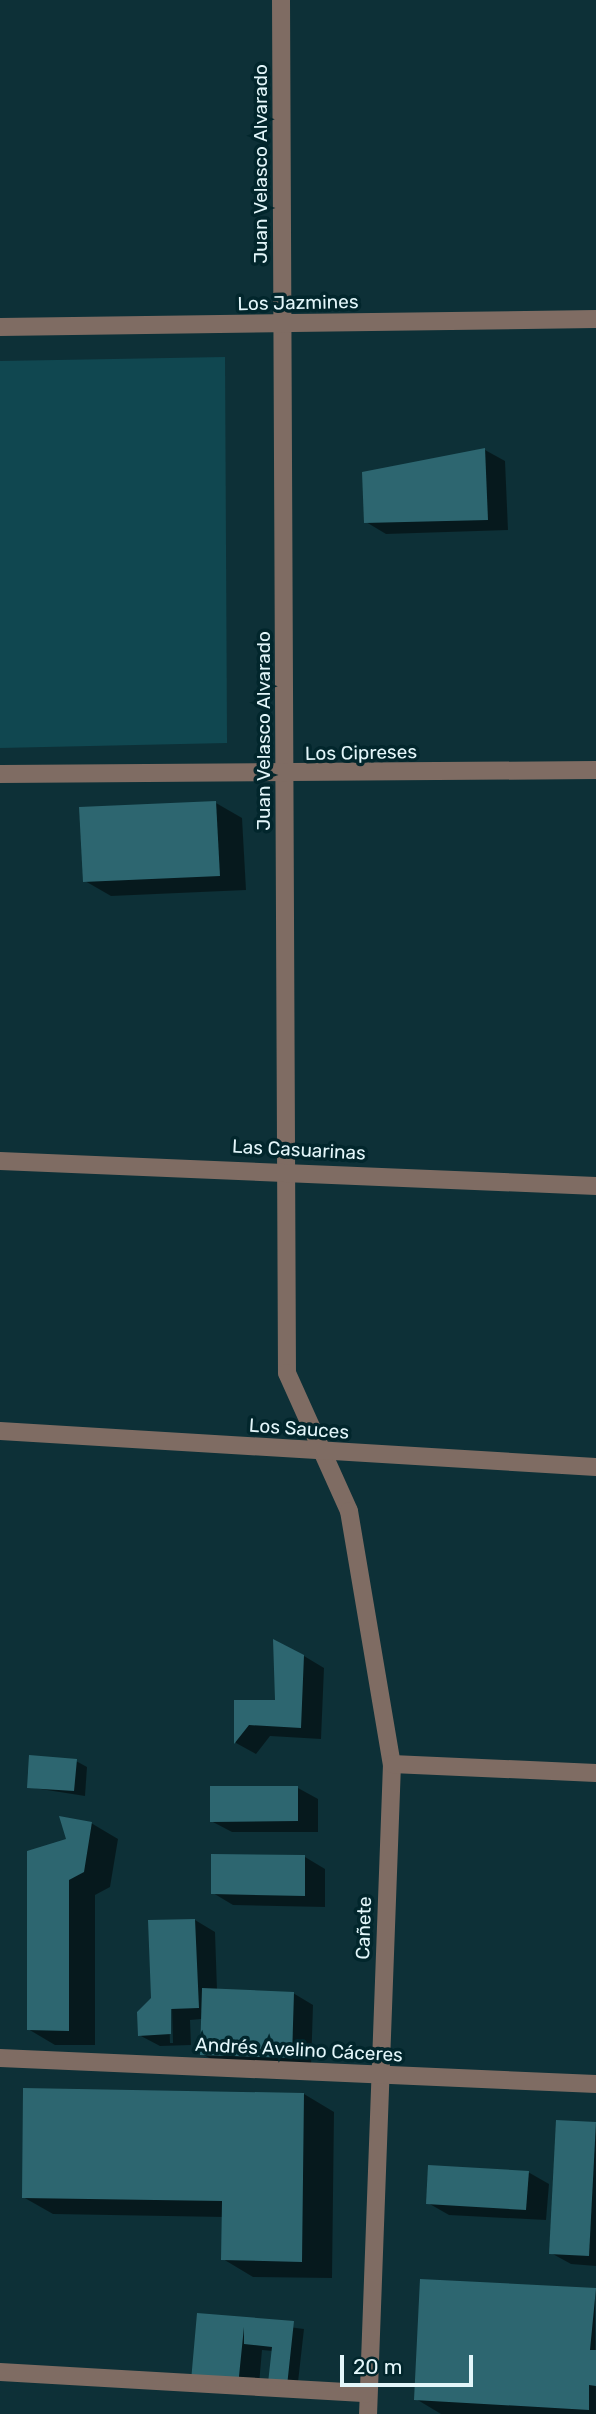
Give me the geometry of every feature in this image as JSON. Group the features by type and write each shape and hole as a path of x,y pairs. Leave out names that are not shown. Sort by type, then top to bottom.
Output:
{"street":[{"name":"Juan Velasco Alvarado","path":"281,0 287,1373 324,1452"},
{"name":"Los Jazmines","path":"0,327 596,319"},
{"name":"Los Cipreses","path":"0,774 285,775 596,770"},
{"name":"Las Casuarinas","path":"0,1161 288,1169 596,1186"},
{"name":"Los Sauces","path":"0,1431 596,1467"},
{"name":"Cañete","path":"324,1452 349,1511 392,1764 368,2414"},
{"path":"392,1764 596,1773"},
{"name":"Andrés Avelino Cáceres","path":"0,2058 596,2084"},
{"path":"0,2372 367,2393"}],"shaded area":[{"path":"225,357 227,743 0,748 0,361"}],"building":[{"path":"485,448 488,520 364,523 362,472"},
{"path":"216,801 220,876 83,882 79,807"},
{"path":"273,1639 304,1655 301,1728 249,1725 234,1744 234,1700 275,1700"},
{"path":"29,1755 77,1759 74,1791 27,1788"},
{"path":"210,1786 298,1786 298,1821 210,1822"},
{"path":"59,1816 92,1822 84,1872 69,1880 69,2031 27,2030 27,1851 66,1839"},
{"path":"211,1854 305,1855 305,1896 211,1894"},
{"path":"195,1919 199,2008 171,2009 171,2034 138,2036 137,2012 151,1998 148,1920"},
{"path":"202,1988 294,1992 292,2058 200,2055"},
{"path":"23,2088 304,2093 302,2262 221,2260 222,2201 22,2198"},
{"path":"556,2120 596,2122 589,2256 549,2254"},
{"path":"428,2165 529,2171 526,2210 426,2204"},
{"path":"420,2279 596,2288 590,2350 596,2350 596,2386 589,2385 589,2410 414,2400"},
{"path":"197,2313 294,2321 287,2386 268,2383 272,2347 244,2344 244,2327 238,2386 191,2381"}]}
